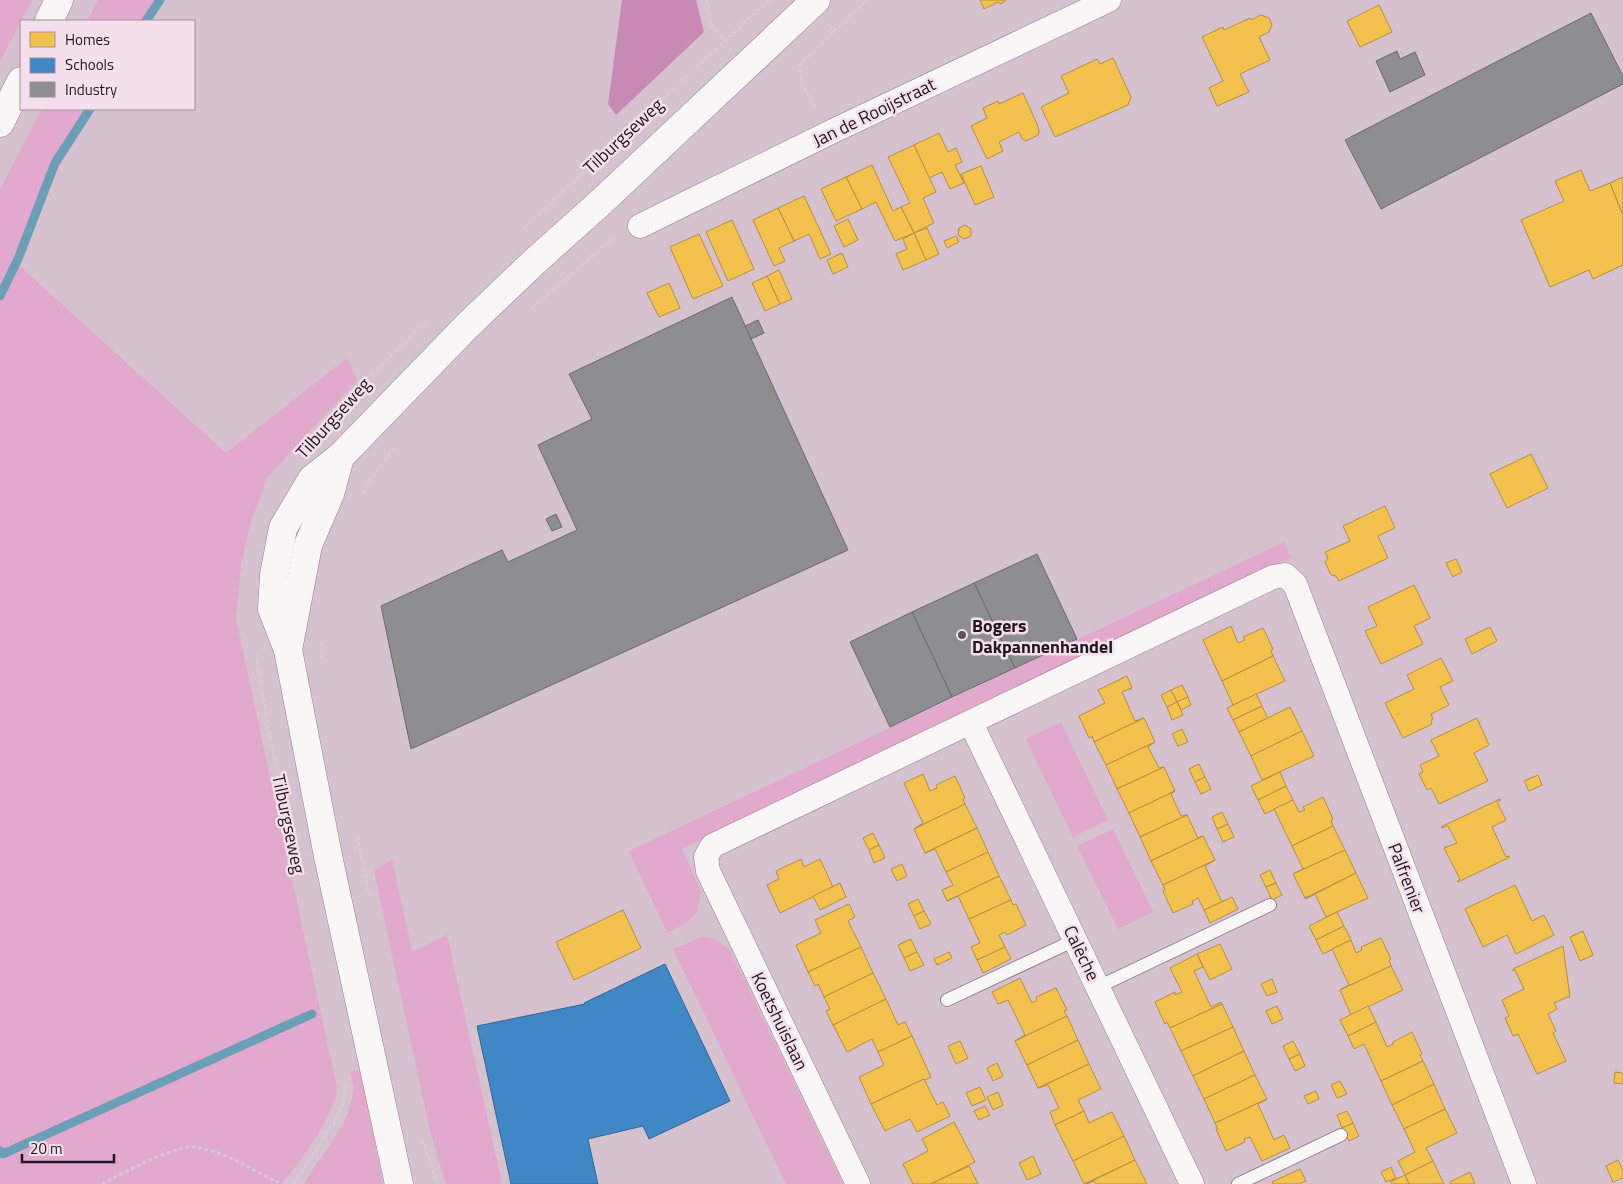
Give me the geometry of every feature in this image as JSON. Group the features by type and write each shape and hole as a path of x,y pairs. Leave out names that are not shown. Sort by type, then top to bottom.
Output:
{"main road":[{"path":"49,20 59,0"},
{"name":"Tilburgseweg","path":"399,1184 328,856 288,650 308,545 330,494 340,457 468,326 533,263 601,202 813,3"},
{"path":"0,123 20,83"}],"street":[{"name":"Jan de Rooijstraat","path":"640,226 831,132 1109,0"},
{"name":"Palfrenier","path":"971,723 1272,577 1285,575 1295,584 1524,1184"},
{"name":"Koetshuislaan","path":"858,1184 708,871 706,857 712,846 971,723"},
{"name":"Calèche","path":"971,723 1192,1184"}],"lane":[{"path":"1098,987 1270,905"},
{"path":"947,1000 1075,940"},
{"path":"1238,1184 1341,1135"}],"path":[{"path":"706,0 711,26 725,40"},
{"name":"Tilburgseweg","path":"524,228 769,0"},
{"path":"831,132 803,86 799,66 867,0"},
{"path":"813,3 834,31"},
{"path":"527,312 606,244 640,226"},
{"name":"Tilburgseweg","path":"304,447 359,386 431,318"},
{"path":"360,498 369,481 398,442"},
{"path":"322,637 322,662"},
{"name":"Tilburgseweg","path":"255,650 268,728 290,829"},
{"path":"355,828 370,896"},
{"path":"294,1184 337,1117 344,1101 346,1081"},
{"path":"419,1130 436,1184"},
{"path":"102,1184 167,1153 190,1147 216,1152 281,1184"}],"shaded area":[{"path":"0,0 32,0 20,20 0,62"},
{"path":"98,0 164,0 152,20 88,20"},
{"path":"622,0 696,0 704,32 616,115 608,104"},
{"path":"41,110 94,110 59,167 12,259 226,453 347,358 357,380 268,477 251,521 241,565 236,619 337,1088 330,1112 315,1139 281,1184 0,1184 0,190"},
{"path":"1284,542 1291,558 682,849 701,891 697,912 686,923 667,933 629,851"},
{"path":"1061,722 1108,820 1073,837 1026,739"},
{"path":"1113,829 1153,912 1118,929 1077,846"},
{"path":"392,859 412,952 447,935 502,1184 446,1184 430,1131 374,871"},
{"path":"702,937 714,939 730,950 843,1184 786,1184 673,949"},
{"path":"360,1070 383,1184 304,1184 335,1138 348,1113 353,1087 351,1072"}],"building: Homes":[{"path":"980,0 1006,0 1001,4 998,2 984,9"},
{"path":"1379,5 1392,32 1360,47 1347,21"},
{"path":"1261,15 1269,18 1272,25 1269,32 1259,37 1270,60 1240,74 1249,92 1217,106 1209,88 1223,81 1202,37 1223,27 1224,30"},
{"path":"1113,58 1131,97 1128,105 1055,137 1041,107 1069,93 1061,76 1097,59 1100,64"},
{"path":"1023,93 1037,124 1038,135 1026,141 1022,139 1019,132 999,142 1003,151 987,159 971,126 987,118 983,108 998,101 999,104"},
{"path":"939,133 948,152 956,148 962,162 955,165 964,183 950,189 942,172 929,178 914,145"},
{"path":"914,145 936,192 923,198 934,223 914,233 901,207 910,203 888,157"},
{"path":"872,165 893,211 901,207 914,233 895,241 876,202 862,209 846,177"},
{"path":"981,166 994,197 975,205 961,174"},
{"path":"1581,170 1590,191 1610,183 1623,215 1623,265 1593,279 1589,270 1550,287 1521,220 1564,201 1555,181"},
{"path":"846,177 862,209 836,221 821,189"},
{"path":"1623,177 1623,215 1610,183"},
{"path":"804,196 831,254 820,259 809,234 794,241 778,208"},
{"path":"778,208 794,241 779,248 785,261 774,266 753,220"},
{"path":"848,219 858,240 844,247 834,226"},
{"path":"732,220 754,269 728,281 706,232"},
{"path":"965,225 971,229 971,236 964,239 958,235 959,228"},
{"path":"927,228 939,254 926,260 914,233"},
{"path":"914,233 926,260 903,270 896,254 907,249 903,239"},
{"path":"699,234 723,286 693,299 670,247"},
{"path":"956,236 959,242 947,248 944,241"},
{"path":"842,253 848,267 833,274 827,260"},
{"path":"779,270 792,299 780,304 767,276"},
{"path":"767,276 780,304 765,311 752,283"},
{"path":"669,283 680,308 659,317 647,293"},
{"path":"1531,454 1548,488 1507,508 1490,474"},
{"path":"1385,506 1395,528 1378,536 1388,558 1339,581 1336,576 1331,575 1325,562 1328,558 1325,552 1350,541 1343,526"},
{"path":"1456,559 1462,572 1453,577 1446,563"},
{"path":"1414,585 1430,618 1414,626 1423,644 1381,664 1365,631 1377,626 1368,607"},
{"path":"1231,626 1238,643 1245,640 1243,637 1263,628 1273,649 1271,651 1273,656 1222,681 1203,640"},
{"path":"1490,627 1497,641 1472,654 1465,639"},
{"path":"1273,656 1285,681 1233,705 1222,681"},
{"path":"1441,658 1453,681 1440,687 1449,705 1431,714 1432,724 1403,738 1385,703 1414,689 1407,675"},
{"path":"1127,676 1132,688 1122,692 1135,721 1144,718 1094,742 1092,736 1089,738 1079,716 1105,703 1098,690"},
{"path":"1182,685 1188,697 1177,702 1171,690"},
{"path":"1171,690 1177,702 1167,707 1161,695"},
{"path":"1256,694 1262,706 1233,720 1227,708"},
{"path":"1188,697 1191,705 1181,710 1177,702"},
{"path":"1177,702 1183,715 1172,720 1167,707"},
{"path":"1262,706 1268,719 1239,732 1233,720"},
{"path":"1290,707 1302,731 1251,756 1239,732"},
{"path":"1144,718 1155,742 1106,765 1094,742"},
{"path":"1477,718 1489,745 1474,753 1488,781 1439,804 1431,788 1427,790 1419,774 1423,772 1420,765 1439,756 1431,740"},
{"path":"1182,729 1188,742 1178,746 1172,734"},
{"path":"1302,731 1314,756 1262,780 1251,756"},
{"path":"1155,742 1148,747 1159,768 1164,767 1117,789 1106,765"},
{"path":"1199,764 1205,777 1195,782 1189,769"},
{"path":"1164,767 1175,791 1129,813 1117,789"},
{"path":"1280,772 1286,786 1258,800 1251,786"},
{"path":"923,774 930,791 937,788 936,785 955,776 965,798 963,799 965,804 914,829 923,823 904,783"},
{"path":"1538,775 1542,785 1529,791 1524,781"},
{"path":"1205,777 1211,789 1201,794 1195,782"},
{"path":"1286,786 1293,800 1265,814 1258,800"},
{"path":"1175,791 1171,794 1181,816 1187,815 1140,837 1129,813"},
{"path":"1323,797 1333,819 1331,820 1333,826 1292,846 1274,809 1293,800 1299,812 1305,810 1303,807"},
{"path":"1500,799 1497,802 1506,820 1492,827 1506,857 1510,857 1458,882 1460,879 1444,848 1457,843 1448,826 1441,827"},
{"path":"965,804 977,828 925,853 914,829"},
{"path":"1222,812 1228,824 1217,829 1212,817"},
{"path":"1187,815 1198,838 1203,836 1151,861 1140,837"},
{"path":"1228,824 1234,837 1223,842 1217,829"},
{"path":"1333,826 1345,850 1293,874 1303,869 1292,846"},
{"path":"977,828 988,852 946,872 935,849 925,853"},
{"path":"873,833 879,845 869,850 863,838"},
{"path":"1203,836 1215,860 1163,885 1151,861"},
{"path":"879,845 885,858 874,863 869,850"},
{"path":"1345,850 1356,873 1305,898 1293,874"},
{"path":"988,852 999,876 947,901 942,890 953,885 946,872"},
{"path":"801,859 804,867 820,859 833,887 780,913 767,885 779,879 776,871"},
{"path":"1215,860 1205,866 1222,902 1204,910 1198,898 1192,901 1193,904 1173,913 1163,891 1165,890 1163,885"},
{"path":"902,864 907,876 897,881 891,869"},
{"path":"1270,870 1276,883 1266,887 1260,875"},
{"path":"1356,873 1368,898 1326,917 1315,894 1305,899"},
{"path":"999,876 1011,900 969,919 958,896 947,901"},
{"path":"840,883 846,897 820,910 813,896"},
{"path":"1276,883 1282,895 1272,900 1266,887"},
{"path":"1515,885 1532,921 1544,915 1554,935 1516,954 1507,935 1483,947 1465,909"},
{"path":"1232,897 1238,909 1210,923 1204,910"},
{"path":"918,899 924,911 914,916 908,904"},
{"path":"1011,900 1013,905 1016,904 1026,925 1007,935 1005,932 999,935 1005,947 977,960 971,947 980,943 969,919"},
{"path":"849,904 855,917 848,921 861,947 808,972 796,945 821,933 815,920"},
{"path":"623,910 641,948 574,980 556,942"},
{"path":"924,911 931,924 920,929 914,916"},
{"path":"1337,912 1344,926 1316,940 1309,926"},
{"path":"1344,926 1351,940 1323,954 1316,940"},
{"path":"1583,931 1593,955 1580,961 1570,937"},
{"path":"1381,938 1391,959 1389,960 1391,966 1340,990 1349,985 1332,949 1351,940 1356,953 1362,950 1361,947"},
{"path":"911,939 917,952 904,958 898,945"},
{"path":"1220,944 1232,969 1210,980 1197,954"},
{"path":"1563,946 1570,997 1554,1003 1557,1009 1548,1014 1556,1031 1553,1033 1566,1061 1537,1074 1518,1034 1513,1036 1505,1018 1509,1016 1502,1000 1524,989 1513,969"},
{"path":"861,947 873,973 824,997 818,984 815,986 808,972"},
{"path":"1005,947 1011,959 983,973 977,960"},
{"path":"917,952 924,965 910,971 904,958"},
{"path":"949,952 952,958 937,965 934,959"},
{"path":"1197,954 1203,967 1194,971 1211,1007 1221,1002 1222,1004 1170,1028 1167,1022 1165,1024 1155,1002 1175,992 1175,995 1182,992 1170,968"},
{"path":"1391,966 1403,990 1351,1015 1340,990"},
{"path":"873,973 886,999 833,1025 826,1011 830,1009 824,997"},
{"path":"1020,978 1032,1003 1037,1000 1036,997 1056,988 1067,1010 1064,1011 1067,1016 1015,1041 1025,1035 1008,1000 998,1004 992,992"},
{"path":"1272,979 1277,992 1267,996 1261,984"},
{"path":"886,999 898,1025 905,1022 912,1036 878,1052 872,1039 847,1052 833,1025"},
{"path":"1222,1004 1233,1027 1181,1051 1170,1028"},
{"path":"1277,1006 1283,1019 1272,1024 1266,1011"},
{"path":"1368,1006 1376,1022 1348,1036 1340,1020"},
{"path":"1067,1016 1078,1040 1027,1065 1015,1041"},
{"path":"1376,1022 1387,1047 1412,1032 1422,1054 1420,1055 1423,1061 1381,1081 1364,1044 1354,1049 1348,1036"},
{"path":"1233,1027 1244,1051 1193,1076 1181,1051"},
{"path":"912,1036 931,1077 871,1104 859,1077 884,1065 878,1052"},
{"path":"1078,1040 1089,1064 1038,1088 1027,1065"},
{"path":"960,1041 968,1058 956,1064 948,1046"},
{"path":"1293,1041 1300,1054 1289,1059 1283,1046"},
{"path":"1244,1051 1255,1075 1204,1099 1193,1076"},
{"path":"1300,1054 1305,1066 1295,1071 1289,1059"},
{"path":"1423,1061 1434,1084 1392,1105 1381,1081"},
{"path":"997,1063 1003,1076 993,1081 987,1068"},
{"path":"1089,1064 1101,1089 1078,1100 1084,1111 1055,1125 1050,1112 1059,1108 1048,1085 1038,1088"},
{"path":"1615,1072 1622,1073 1623,1084 1614,1083"},
{"path":"1255,1075 1267,1099 1215,1123 1204,1099"},
{"path":"924,1079 937,1105 943,1102 950,1116 917,1132 910,1119 885,1131 871,1104"},
{"path":"1340,1081 1347,1094 1337,1098 1331,1085"},
{"path":"1434,1084 1445,1109 1404,1129 1392,1105"},
{"path":"980,1087 986,1100 972,1106 966,1093"},
{"path":"1316,1091 1319,1099 1308,1104 1304,1096"},
{"path":"998,1092 1003,1105 993,1110 987,1097"},
{"path":"1267,1099 1258,1104 1274,1140 1284,1135 1290,1148 1262,1161 1250,1137 1244,1139 1245,1142 1226,1151 1215,1123"},
{"path":"985,1106 990,1115 979,1120 974,1111"},
{"path":"1445,1109 1457,1133 1426,1148 1433,1161 1405,1175 1398,1161 1415,1152 1404,1129"},
{"path":"1084,1111 1089,1123 1112,1112 1124,1136 1073,1161 1055,1125"},
{"path":"1347,1111 1353,1123 1342,1128 1337,1115"},
{"path":"954,1122 975,1162 931,1184 913,1184 903,1164 928,1151 922,1139"},
{"path":"1353,1123 1359,1136 1349,1141 1342,1128"},
{"path":"1124,1136 1135,1160 1084,1184 1073,1161"},
{"path":"1033,1156 1041,1174 1027,1180 1019,1163"},
{"path":"1135,1160 1147,1184 1096,1184 1094,1181 1086,1184"},
{"path":"1618,1160 1623,1171 1623,1178 1613,1182 1606,1166"},
{"path":"1433,1161 1444,1184 1409,1184 1405,1175"},
{"path":"969,1166 978,1184 931,1184"},
{"path":"1391,1167 1396,1178 1386,1182 1381,1172"},
{"path":"1300,1169 1306,1181 1299,1184 1273,1184 1272,1182"},
{"path":"1470,1172 1475,1184 1451,1184 1450,1182"},
{"path":"1405,1175 1409,1184 1392,1184 1390,1182"}],"building: Schools":[{"path":"665,964 730,1101 649,1139 643,1126 588,1139 598,1184 511,1184 477,1026 585,1004"}],"building: Industry":[{"path":"1591,13 1623,76 1623,84 1381,209 1345,140"},
{"path":"1397,51 1400,59 1415,52 1425,75 1390,92 1376,61"},
{"path":"732,297 848,550 411,749 381,606 502,550 508,562 577,530 538,445 592,419 569,374"},
{"path":"758,320 764,333 751,339 745,326"},
{"path":"556,514 562,527 552,531 546,519"},
{"path":"1037,554 1077,639 1015,668 974,583"},
{"path":"974,583 1015,668 952,697 912,612"},
{"path":"912,612 952,697 890,727 850,642"}],"waterway":[{"path":"147,20 160,0"},
{"path":"0,296 18,259 55,163 89,110"},
{"path":"0,1151 3,1154 312,1014"}],"place":[{"name":"Bogers Dakpannenhandel","path":"962,635"}]}
